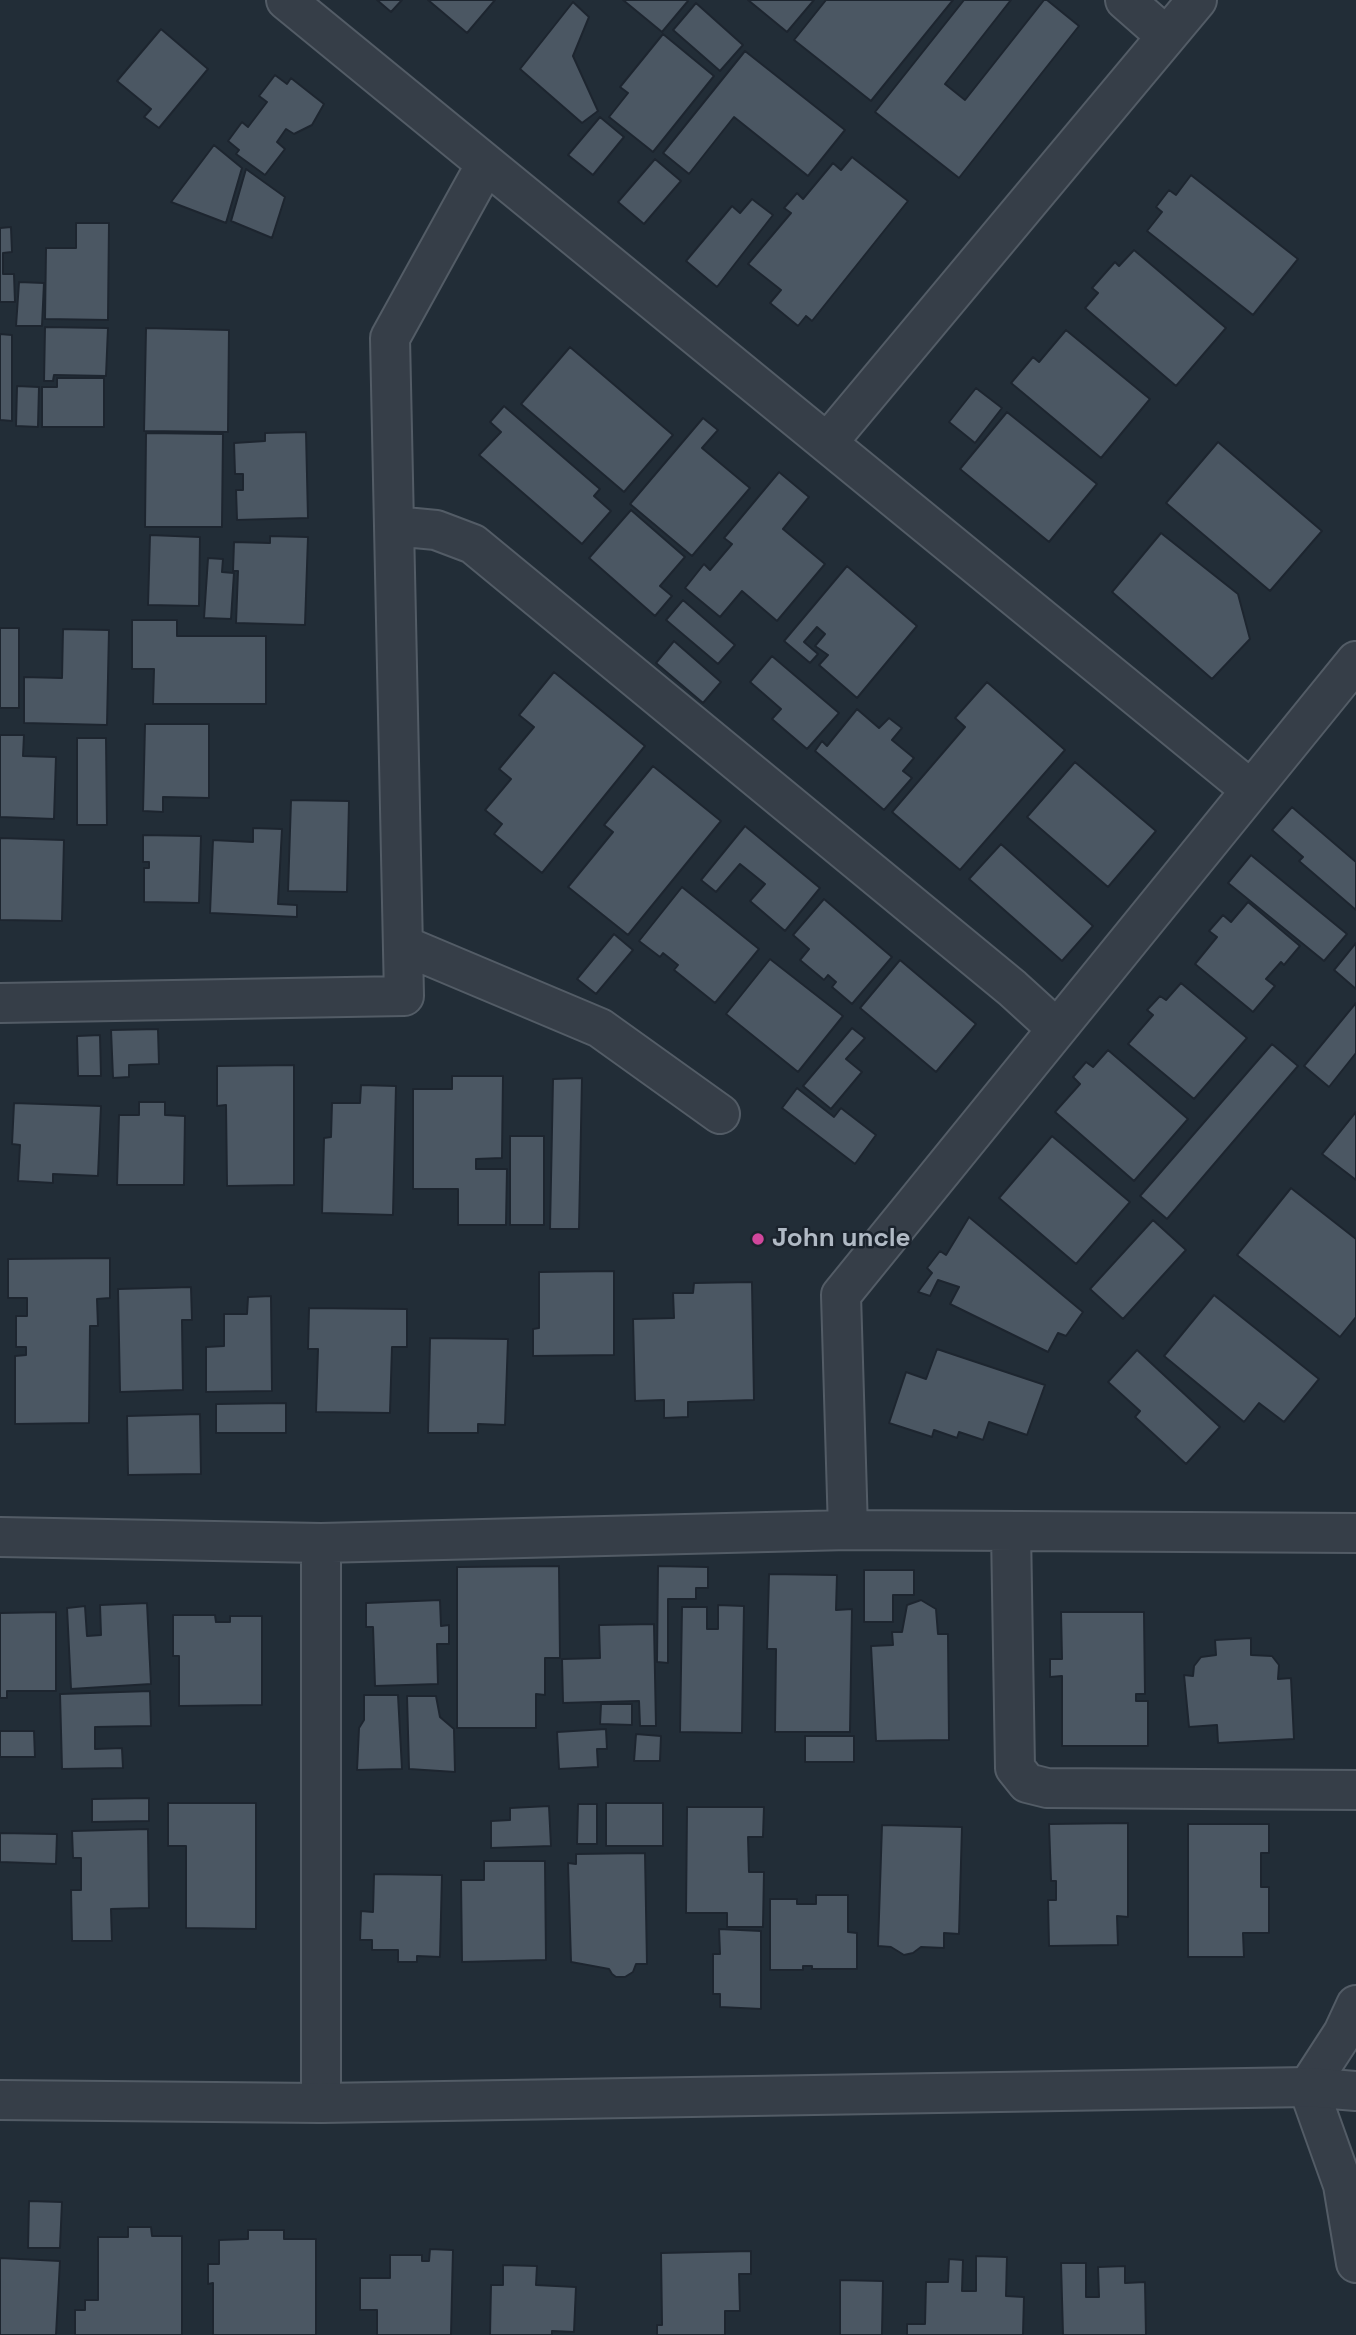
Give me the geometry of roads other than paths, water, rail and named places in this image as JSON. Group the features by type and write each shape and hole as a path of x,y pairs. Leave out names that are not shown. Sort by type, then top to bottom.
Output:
{"street":[{"path":"286,0 1251,790"},
{"path":"1125,0 1166,36"},
{"path":"827,443 1197,0"},
{"path":"0,1003 404,996 390,338 486,164"},
{"path":"394,526 436,530 473,544 1012,988 1057,1029"},
{"path":"848,1531 841,1296 1356,661"},
{"path":"403,945 600,1028 720,1114"},
{"path":"0,1537 321,1543 848,1531 1356,1533"},
{"path":"1011,1531 1014,1768 1027,1783 1046,1788 1356,1790"},
{"path":"321,1543 321,2103"},
{"path":"1308,2087 1343,2033 1356,2005"},
{"path":"1308,2087 1356,2078"},
{"path":"1308,2087 1343,2185 1356,2263"},
{"path":"0,2100 321,2103 1308,2087 1356,2091"}],"place":[{"name":"John uncle","path":"758,1239"}]}
